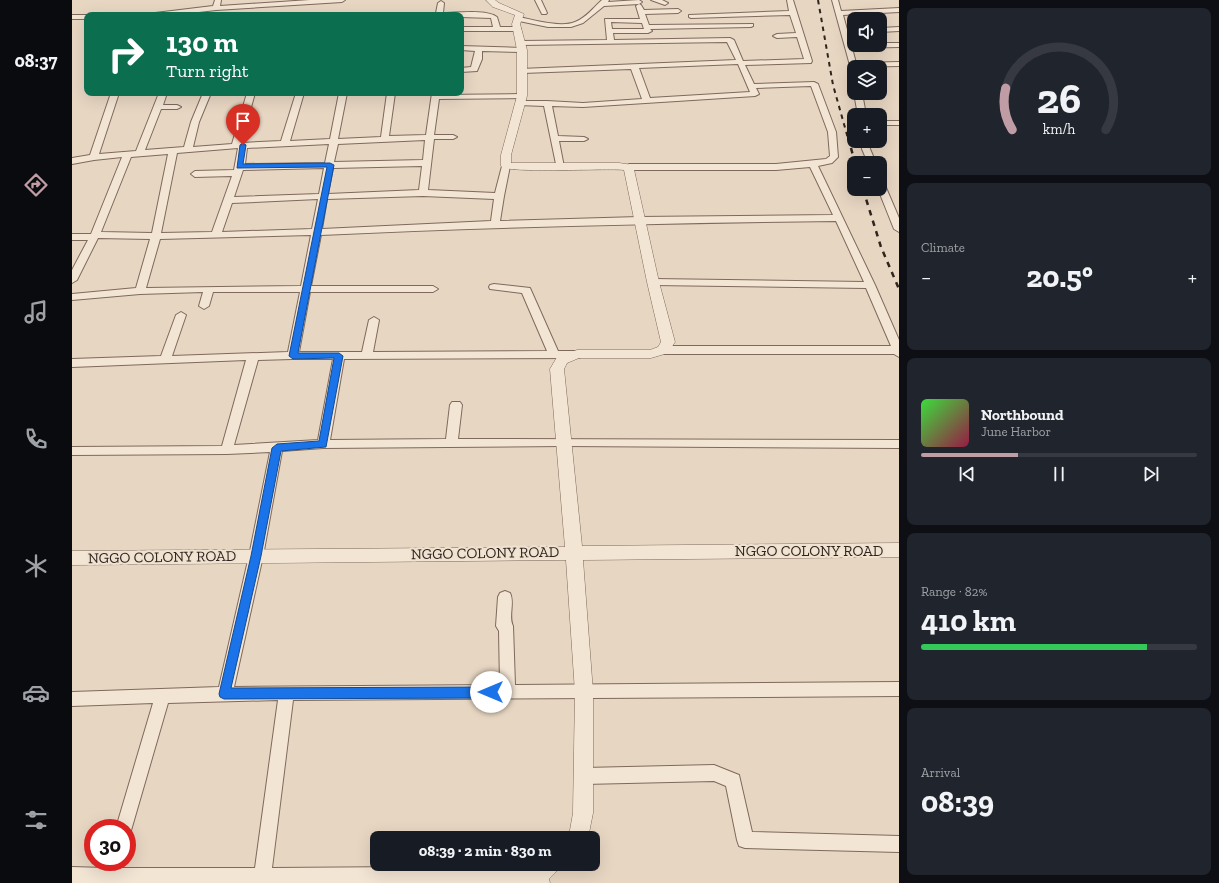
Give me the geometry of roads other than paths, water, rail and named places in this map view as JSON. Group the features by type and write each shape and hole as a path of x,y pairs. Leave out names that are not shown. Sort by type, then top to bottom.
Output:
{"street":[{"path":"216,8 218,0"},
{"path":"191,12 256,3 342,0"},
{"path":"538,0 544,13"},
{"path":"654,0 665,3"},
{"path":"523,71 576,71 634,66 808,60 792,13 790,0"},
{"path":"835,0 847,43"},
{"path":"464,29 497,29 518,24 573,25 604,2 678,11"},
{"path":"440,12 441,3"},
{"path":"459,12 496,5 520,14 518,24 523,71 521,100 506,156 506,166 498,196 495,224"},
{"path":"640,7 646,26 654,42"},
{"path":"485,8 494,17 497,29"},
{"path":"839,13 899,10"},
{"path":"691,16 792,13"},
{"path":"453,96 584,105 755,94 717,16"},
{"path":"72,17 84,17"},
{"path":"611,42 607,20 646,26"},
{"path":"609,31 646,26 751,25"},
{"path":"887,29 899,28"},
{"path":"777,36 800,35"},
{"path":"464,48 479,49 611,42 730,40"},
{"path":"887,45 899,45"},
{"path":"464,70 474,69 478,59 479,49"},
{"path":"887,65 899,64"},
{"path":"634,66 647,101"},
{"path":"506,166 776,167 813,164 829,161 834,157 832,132 814,84 751,86"},
{"path":"94,157 115,96"},
{"path":"140,153 162,96"},
{"path":"188,149 195,122 206,96"},
{"path":"216,234 238,170 239,145 250,96"},
{"path":"285,143 299,96"},
{"path":"293,356 342,96"},
{"path":"385,138 391,96"},
{"path":"423,193 436,96"},
{"path":"548,103 560,167"},
{"path":"158,106 177,107"},
{"path":"887,123 899,123"},
{"path":"72,161 94,157 239,145 334,142 385,138 453,137"},
{"path":"554,138 584,139"},
{"path":"140,291 156,236 173,151"},
{"path":"72,280 94,236 128,154"},
{"path":"195,174 330,165 426,163"},
{"path":"72,363 253,356 651,354 663,350 898,352 870,285 813,164"},
{"path":"628,167 653,282 668,342 663,350"},
{"path":"228,200 423,193 498,196"},
{"path":"885,196 899,229"},
{"path":"72,237 316,232 495,224 639,220 839,218"},
{"path":"653,282 870,285"},
{"path":"494,287 526,290 554,354"},
{"path":"204,306 209,289"},
{"path":"72,298 140,291 209,289 433,289"},
{"path":"165,359 181,315"},
{"path":"367,355 374,320"},
{"path":"576,354 562,360 557,368 574,552 584,692 583,813 580,831"},
{"path":"227,450 253,356"},
{"path":"323,444 339,356"},
{"path":"452,443 456,405"},
{"path":"72,451 227,450 323,444 564,442 899,444"},
{"path":"224,694 256,556 277,448"},
{"name":"NGGO COLONY ROAD","path":"72,558 899,550"},
{"path":"505,597 503,626 506,626 506,652 508,662 507,692"},
{"path":"72,698 224,694 899,689"},
{"path":"262,877 286,694"},
{"path":"127,819 163,695"},
{"path":"584,776 714,773 734,781 745,840 899,844"},
{"path":"72,876 101,871"},
{"path":"126,871 189,880 262,877 542,874"}],"railway":[{"path":"818,0 833,85 851,149"},
{"path":"851,148 853,156"},
{"path":"865,196 881,247 899,289"}]}
